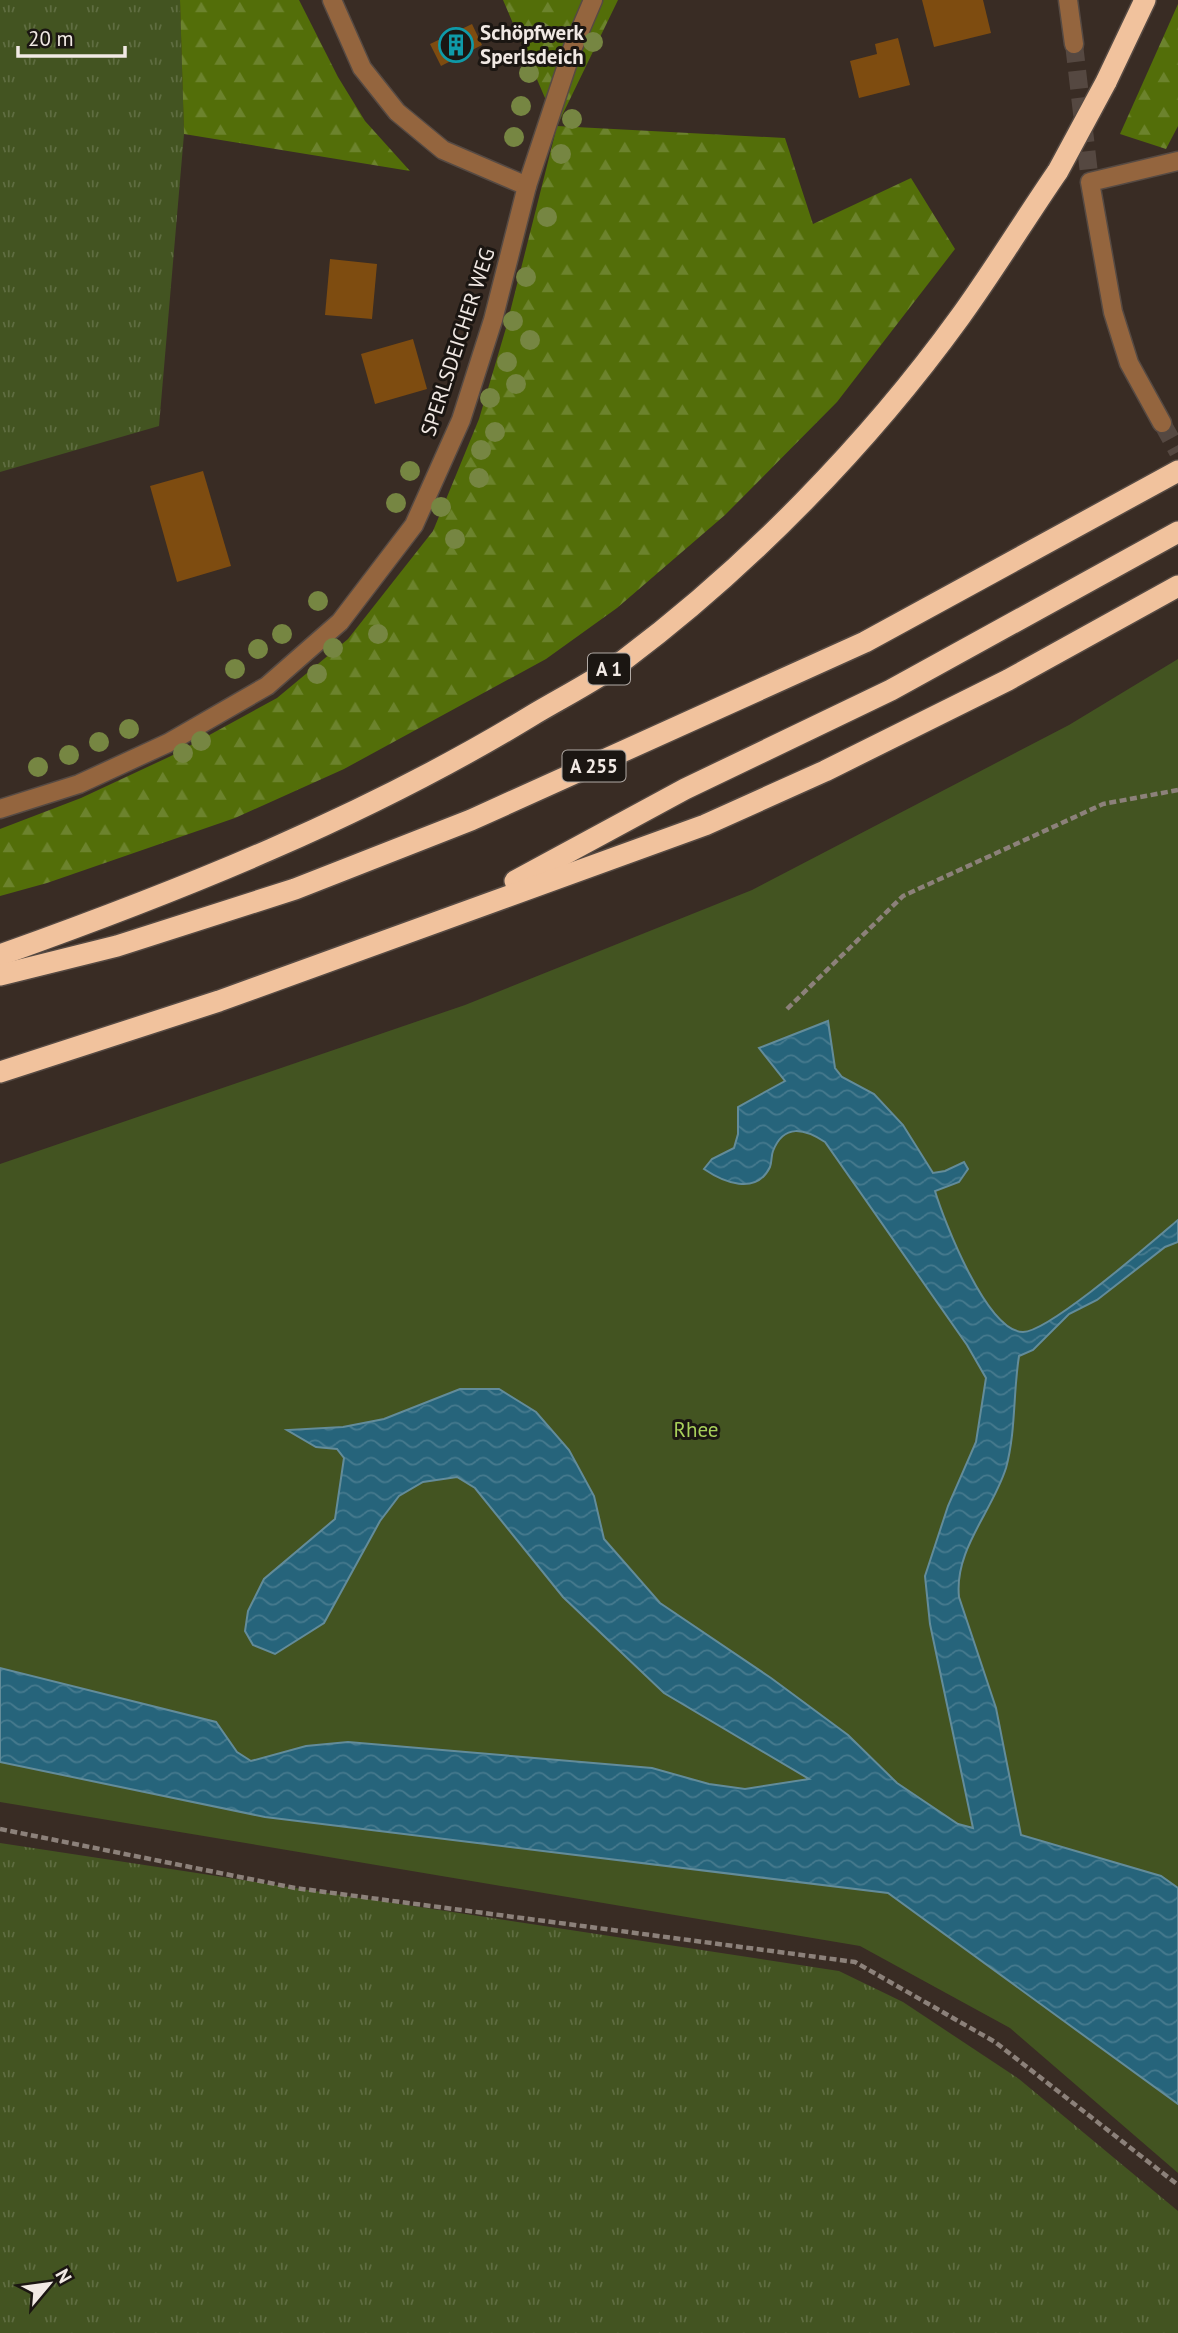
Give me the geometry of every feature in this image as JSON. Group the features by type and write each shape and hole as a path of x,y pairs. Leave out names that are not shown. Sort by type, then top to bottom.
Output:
{"highway":[{"name":"A 1","path":"0,955 110,915 272,848 391,793 482,746 622,661 733,567 824,481 875,424 960,318 1058,171 1106,82 1145,0"},
{"name":"A 255","path":"0,975 117,946 295,889 471,820 865,642 1178,471"},
{"path":"454,914 685,789 891,690 1039,612 1178,532"},
{"path":"0,1072 219,1001 717,820 825,771 973,697 1178,586"}],"street":[{"path":"332,0 362,68 397,112 443,149 527,186"},
{"name":"SPERLSDEICHER WEG","path":"0,809 79,784 168,743 267,686 340,622 414,524 461,419 493,320 527,186 573,47 593,0"},
{"path":"1068,0 1074,44"},
{"path":"1162,423 1129,363 1113,312 1090,182 1178,161"}],"path":[{"path":"787,1009 903,896 1103,804 1178,790"},
{"path":"0,1829 295,1888 855,1962 995,2042 1178,2185"}],"green space":[{"path":"0,0 180,0 184,134 159,426 0,472"},
{"path":"180,0 299,0 338,77 365,121 410,171 184,134"},
{"path":"503,0 618,0 557,126"},
{"path":"1178,4 1178,126 1166,149 1120,134"},
{"path":"557,126 785,138 813,224 911,178 955,249 837,402 725,515 617,608 546,659 344,769 235,818 47,883 0,896 0,829 81,798 171,756 277,698 348,639 433,531 479,419 506,328"},
{"name":"Rhee","path":"1178,659 1178,2173 1010,2028 860,1946 0,1802 0,1164 465,1005 752,890 1069,725"},
{"path":"0,1843 839,1971 903,2002 1019,2079 1178,2211 1178,2333 0,2333"}],"water":[{"path":"828,1021 835,1068 842,1077 874,1094 903,1125 933,1173 945,1171 964,1162 968,1169 959,1182 935,1191 947,1226 969,1273 995,1314 1009,1327 1023,1332 1055,1317 1101,1284 1178,1220 1178,1242 1165,1247 1097,1300 1069,1314 1033,1350 1019,1356 1006,1468 962,1563 959,1597 996,1708 1021,1835 1161,1876 1178,1888 1178,2104 888,1893 265,1817 0,1762 0,1668 216,1722 237,1752 251,1761 306,1746 348,1742 652,1768 709,1784 745,1789 809,1779 664,1693 563,1597 475,1488 457,1477 423,1482 399,1496 380,1521 324,1623 275,1654 253,1645 245,1631 248,1611 264,1579 335,1519 344,1458 337,1449 316,1447 287,1430 343,1427 384,1419 460,1389 499,1389 536,1412 569,1450 594,1496 604,1539 660,1603 771,1678 848,1735 897,1783 958,1824 973,1828 930,1624 925,1576 948,1506 976,1442 986,1378 967,1345 825,1142 803,1132 789,1132 778,1142 772,1153 770,1167 764,1176 748,1184 730,1182 704,1169 712,1159 734,1148 738,1134 738,1107 785,1081 759,1048"}],"building":[{"path":"922,0 983,0 991,33 934,47"},
{"name":"Schöpfwerk Sperlsdeich","path":"472,24 482,45 441,66 430,44"},
{"path":"898,38 910,85 859,98 850,61 877,54 875,44"},
{"path":"330,259 377,264 372,319 325,315"},
{"path":"413,339 427,389 375,404 361,354"},
{"path":"203,471 231,566 177,582 150,486"}],"tunnel":[{"path":"1074,44 1090,182"},
{"path":"1162,423 1178,452"}],"place":[{"name":"Schöpfwerk Sperlsdeich","path":"456,45"}]}
